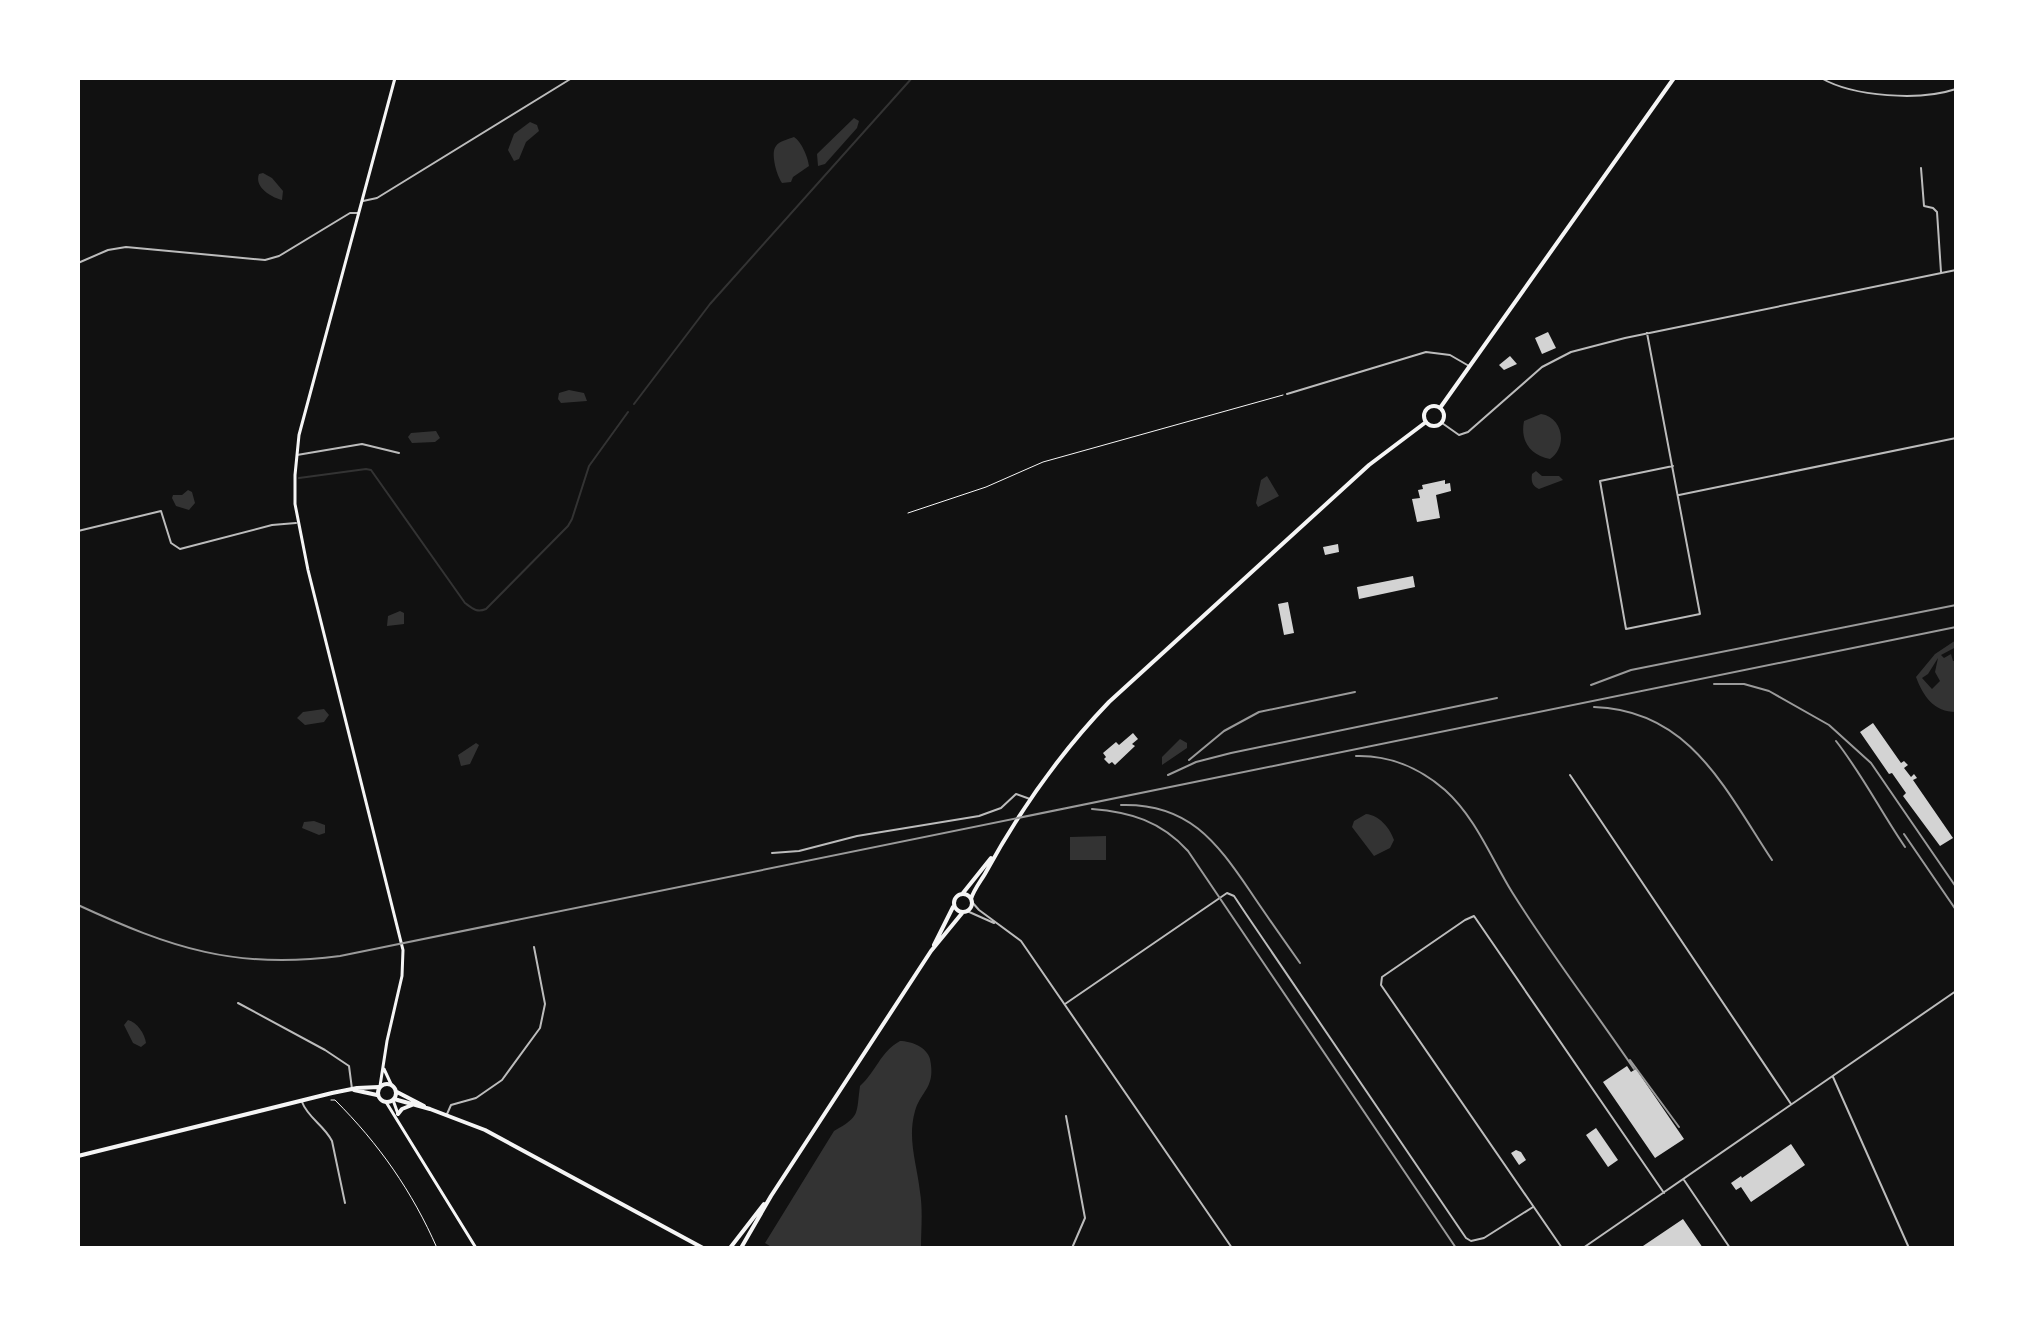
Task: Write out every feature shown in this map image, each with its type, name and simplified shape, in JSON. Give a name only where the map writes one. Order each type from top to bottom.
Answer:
[{"type":"main road","points":[[379,1097],[402,976],[403,950],[298,523],[295,489],[296,455],[303,415],[395,78]]},
{"type":"main road","points":[[1440,408],[1674,78]]},
{"type":"main road","points":[[1431,407],[1440,408],[1445,415],[1442,423],[1434,427],[1426,422],[1426,411],[1431,407]]},
{"type":"main road","points":[[741,1248],[771,1196],[931,951],[954,906],[955,897],[963,893],[995,853],[1073,741],[1123,687],[1369,465],[1426,422]]},
{"type":"main road","points":[[931,951],[965,912],[995,853]]},
{"type":"main road","points":[[963,893],[972,901]]},
{"type":"main road","points":[[954,906],[965,912]]},
{"type":"main road","points":[[383,1065],[396,1091],[430,1109]]},
{"type":"main road","points":[[78,1155],[301,1101],[391,1084]]},
{"type":"main road","points":[[352,1090],[371,1092],[386,1102],[476,1248]]},
{"type":"main road","points":[[396,1091],[394,1100],[400,1122]]},
{"type":"main road","points":[[386,1102],[394,1100],[430,1109],[485,1130],[703,1248]]},
{"type":"main road","points":[[398,1114],[405,1107],[414,1105]]},
{"type":"main road","points":[[730,1248],[771,1196]]},
{"type":"street","points":[[363,201],[377,198],[572,78]]},
{"type":"street","points":[[1821,78],[1843,89],[1900,94],[1932,95],[1956,89]]},
{"type":"street","points":[[1921,168],[1924,206],[1937,212],[1941,273]]},
{"type":"street","points":[[78,263],[108,250],[126,247],[265,260],[279,256],[350,213],[359,214]]},
{"type":"street","points":[[1442,423],[1459,435],[1468,432],[1534,373],[1571,352],[1647,333],[1956,270]]},
{"type":"street","points":[[1647,333],[1673,466],[1700,614],[1626,629],[1600,481],[1673,466]]},
{"type":"street","points":[[1287,394],[1426,352],[1450,355],[1470,366]]},
{"type":"street","points":[[1677,495],[1956,438]]},
{"type":"street","points":[[296,455],[362,444],[399,453]]},
{"type":"street","points":[[78,531],[161,511],[171,543],[180,549],[272,525],[298,523]]},
{"type":"street","points":[[1570,775],[1792,1104]]},
{"type":"street","points":[[772,853],[799,851],[857,836],[979,816],[1001,808],[1016,794],[1030,799]]},
{"type":"street","points":[[1065,1004],[1227,893],[1234,896],[1466,1238],[1471,1241],[1484,1238],[1534,1206]]},
{"type":"street","points":[[972,901],[1021,941],[1232,1248]]},
{"type":"street","points":[[965,912],[999,925]]},
{"type":"street","points":[[1562,1248],[1381,985],[1382,977],[1474,916],[1664,1193]]},
{"type":"street","points":[[447,1115],[451,1105],[476,1098],[502,1080],[540,1028],[545,1004],[534,947]]},
{"type":"street","points":[[1583,1248],[1956,991]]},
{"type":"street","points":[[238,1003],[349,1066],[352,1090]]},
{"type":"street","points":[[1832,1075],[1909,1248]]},
{"type":"street","points":[[301,1101],[306,1113],[328,1133],[332,1141],[345,1203]]},
{"type":"street","points":[[1066,1116],[1085,1218],[1072,1248]]},
{"type":"street","points":[[1683,1179],[1730,1248]]},
{"type":"path","points":[[908,513],[986,487],[1043,462],[1287,394]]},
{"type":"path","points":[[335,1100],[366,1132],[393,1167],[415,1201],[437,1248]]},
{"type":"shaded area","points":[[854,118],[859,121],[857,128],[825,164],[818,166],[817,154]]},
{"type":"shaded area","points":[[530,122],[537,125],[539,131],[526,142],[519,159],[514,161],[508,150],[514,134]]},
{"type":"shaded area","points":[[794,137],[804,150],[809,166],[793,177],[791,182],[782,183],[775,164],[774,149],[779,143]]},
{"type":"shaded area","points":[[263,173],[283,191],[282,200],[261,187],[258,179],[259,174]]},
{"type":"shaded area","points":[[569,390],[584,393],[587,401],[561,403],[559,393]]},
{"type":"shaded area","points":[[1541,414],[1554,421],[1560,433],[1559,447],[1550,459],[1537,454],[1525,441],[1524,421]]},
{"type":"shaded area","points":[[436,431],[440,438],[435,442],[412,443],[408,437],[411,433]]},
{"type":"shaded area","points":[[1536,471],[1542,476],[1559,476],[1563,480],[1539,489],[1532,481],[1532,474]]},
{"type":"shaded area","points":[[1267,476],[1279,496],[1258,507],[1256,503],[1261,480]]},
{"type":"shaded area","points":[[188,490],[192,492],[195,503],[189,510],[176,506],[172,498]]},
{"type":"shaded area","points":[[400,611],[404,613],[404,624],[387,626],[388,616]]},
{"type":"shaded area","points":[[1956,640],[1956,647],[1941,655],[1944,658],[1951,654],[1955,661],[1956,650],[1956,712],[1941,709],[1930,702],[1916,677],[1935,654]],"holes":[[[1938,658],[1935,672],[1940,681],[1932,689],[1922,678]]]},
{"type":"shaded area","points":[[324,709],[329,715],[324,722],[305,725],[297,718],[303,712]]},
{"type":"shaded area","points":[[1180,739],[1187,743],[1187,748],[1162,765],[1162,757]]},
{"type":"shaded area","points":[[476,743],[479,745],[470,764],[461,766],[458,755]]},
{"type":"shaded area","points":[[1366,814],[1383,823],[1394,840],[1390,848],[1374,856],[1352,827],[1354,821]]},
{"type":"shaded area","points":[[314,821],[325,825],[325,833],[319,835],[302,828],[304,822]]},
{"type":"shaded area","points":[[1106,836],[1106,860],[1070,860],[1070,837]]},
{"type":"shaded area","points":[[128,1020],[144,1036],[146,1043],[141,1047],[133,1043],[124,1025]]},
{"type":"shaded area","points":[[900,1041],[922,1048],[930,1059],[931,1076],[915,1111],[912,1132],[921,1199],[921,1248],[773,1248],[765,1243],[834,1131],[853,1118],[860,1086]]},
{"type":"building","points":[[1548,332],[1556,348],[1542,354],[1535,338]]},
{"type":"building","points":[[1510,356],[1517,364],[1504,370],[1499,365]]},
{"type":"building","points":[[1445,480],[1445,484],[1450,483],[1451,491],[1436,495],[1440,518],[1417,522],[1412,499],[1420,498],[1418,490],[1423,489],[1422,485]]},
{"type":"building","points":[[1338,544],[1339,552],[1325,555],[1323,547]]},
{"type":"building","points":[[1413,576],[1415,587],[1359,599],[1357,587]]},
{"type":"building","points":[[1288,602],[1294,633],[1284,635],[1278,604]]},
{"type":"building","points":[[1873,723],[1901,763],[1904,761],[1908,765],[1904,768],[1911,777],[1914,774],[1917,778],[1913,780],[1953,838],[1940,846],[1903,796],[1906,793],[1860,732]]},
{"type":"building","points":[[1133,733],[1138,739],[1132,744],[1135,746],[1115,765],[1112,762],[1109,764],[1103,753]]},
{"type":"building","points":[[1627,1066],[1631,1072],[1636,1069],[1684,1139],[1655,1158],[1603,1082]]},
{"type":"building","points":[[1596,1128],[1618,1160],[1608,1167],[1586,1135]]},
{"type":"building","points":[[1791,1144],[1805,1165],[1751,1202],[1741,1187],[1736,1190],[1731,1183]]},
{"type":"building","points":[[1516,1150],[1526,1160],[1519,1165],[1511,1153]]},
{"type":"building","points":[[1683,1219],[1703,1248],[1640,1248]]},
{"type":"waterway","points":[[634,404],[710,304],[912,78]]},
{"type":"waterway","points":[[299,478],[371,470],[465,603],[475,610],[483,610],[568,526],[589,466],[628,412]]},
{"type":"railway","points":[[1591,685],[1631,670],[1956,605]]},
{"type":"railway","points":[[78,905],[144,933],[205,952],[268,960],[340,956],[1956,627]]},
{"type":"railway","points":[[1714,684],[1744,684],[1769,691],[1829,725],[1871,763],[1956,887]]},
{"type":"railway","points":[[1189,760],[1224,731],[1259,712],[1355,692]]},
{"type":"railway","points":[[1168,775],[1196,762],[1231,753],[1497,698]]},
{"type":"railway","points":[[1594,707],[1627,712],[1656,722],[1680,738],[1720,781],[1772,860]]},
{"type":"railway","points":[[1836,741],[1905,847]]},
{"type":"railway","points":[[1356,756],[1380,758],[1415,769],[1456,801],[1527,915],[1634,1069]]},
{"type":"railway","points":[[1121,805],[1165,811],[1198,828],[1225,856],[1300,963]]},
{"type":"railway","points":[[1092,809],[1132,816],[1156,825],[1188,851],[1456,1248]]},
{"type":"railway","points":[[1904,834],[1956,910]]},
{"type":"railway","points":[[1630,1060],[1679,1127]]}]
